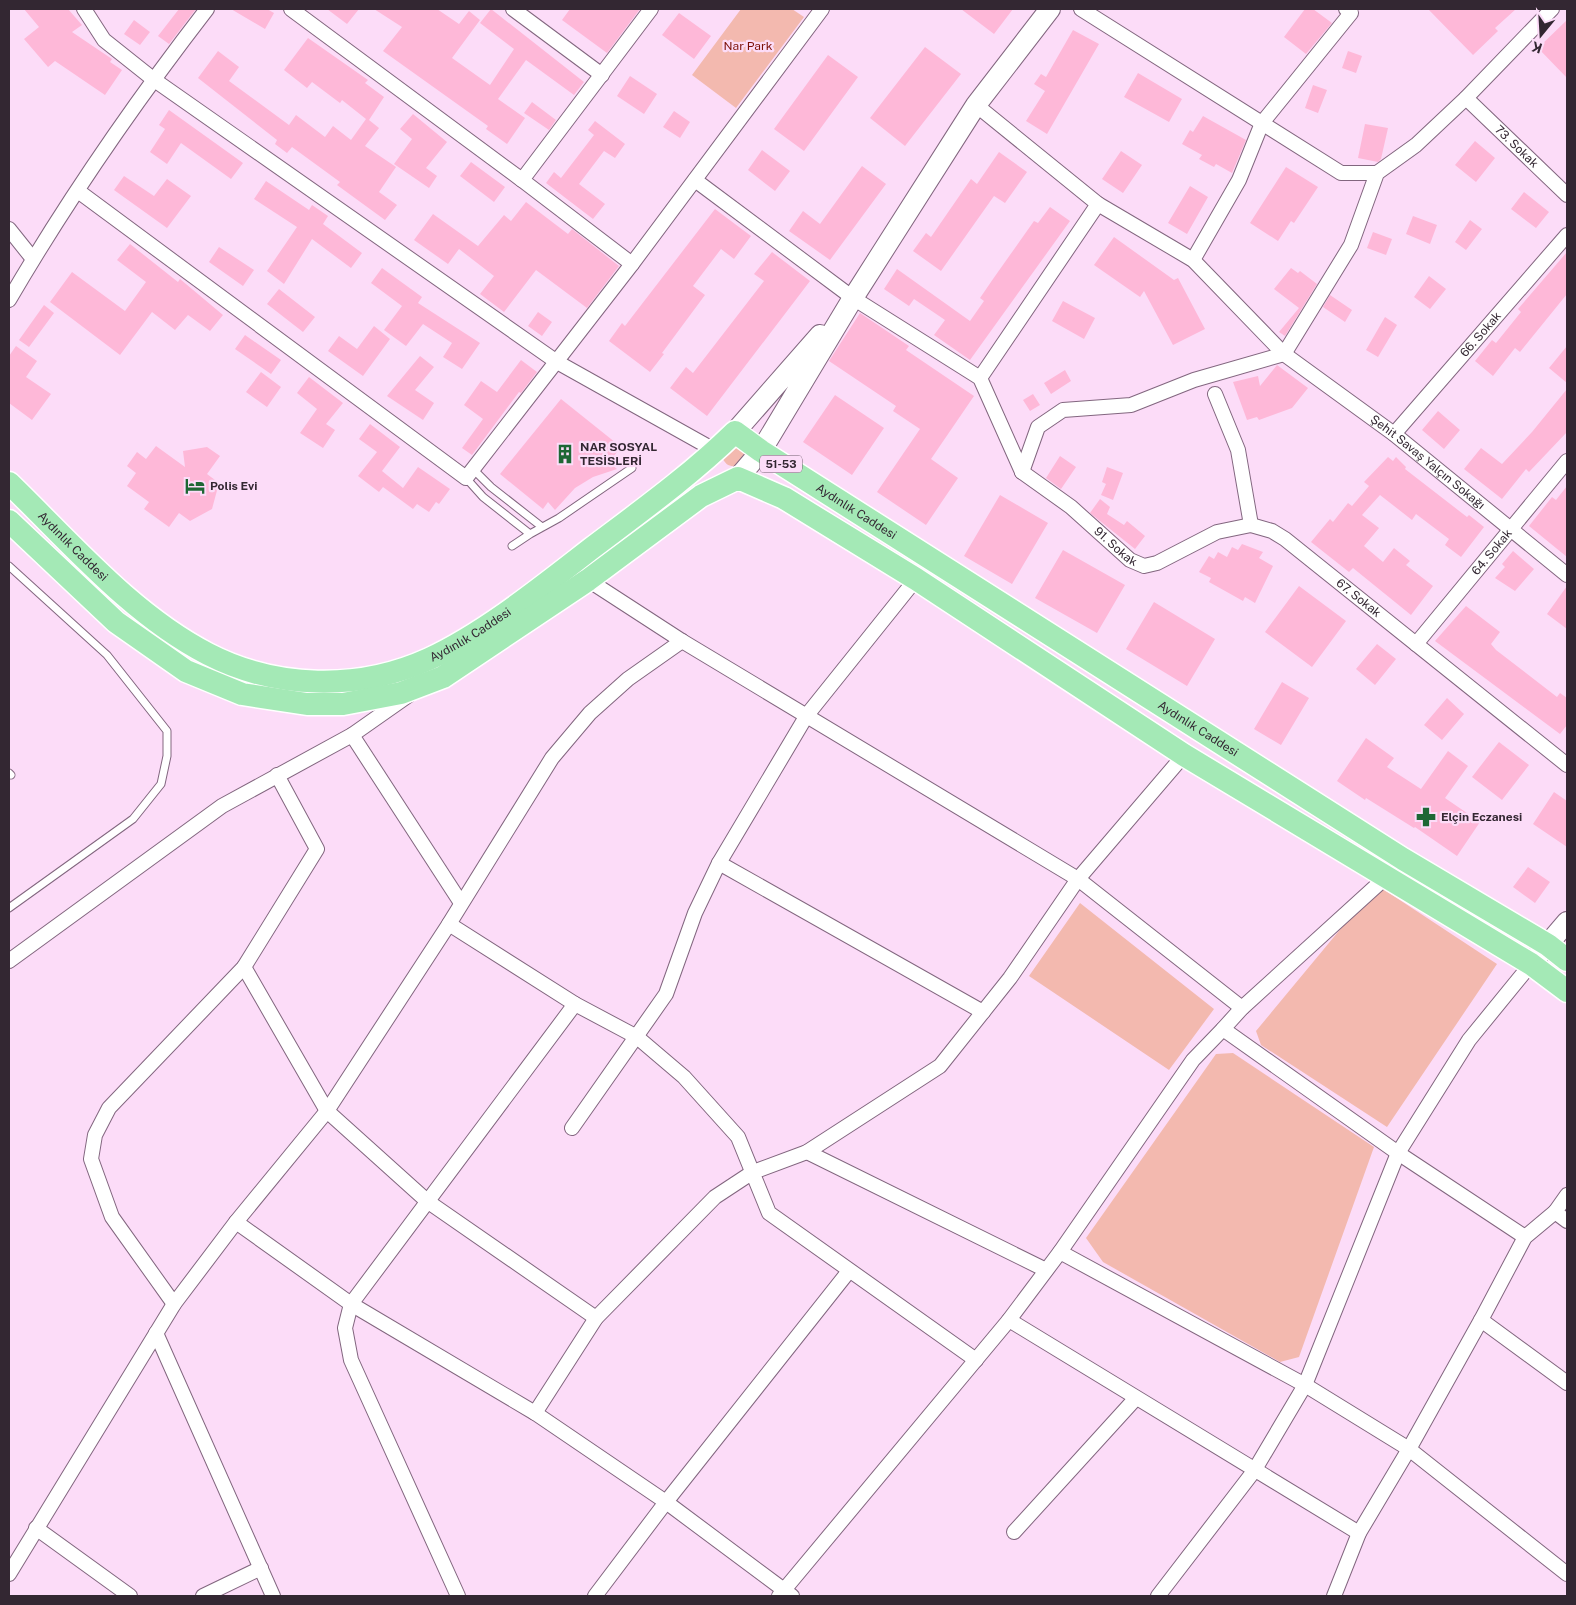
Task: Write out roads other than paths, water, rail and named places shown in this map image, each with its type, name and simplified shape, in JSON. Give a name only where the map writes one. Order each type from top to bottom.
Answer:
[{"type":"main road","name":"Aydınlık Caddesi","points":[[9,483],[142,610],[188,643],[239,668],[267,677],[323,682],[380,676],[404,669],[448,649],[558,575],[711,455],[735,432],[761,451],[1403,859],[1548,946],[1567,960]]},
{"type":"main road","points":[[711,455],[738,478]]},
{"type":"main road","name":"Aydınlık Caddesi","points":[[9,521],[116,622],[165,658],[213,684],[242,694],[306,704],[343,704],[379,698],[424,685],[458,668],[588,580],[701,496],[738,478]]},
{"type":"main road","name":"51-53","points":[[738,478],[784,498],[916,579],[1184,755],[1385,878],[1531,964],[1567,991]]},
{"type":"street","points":[[84,9],[104,40],[153,79],[558,362],[711,455]]},
{"type":"street","points":[[9,300],[33,259],[153,79],[208,9]]},
{"type":"street","points":[[291,9],[632,264]]},
{"type":"street","points":[[513,9],[602,75]]},
{"type":"street","points":[[522,180],[651,9]]},
{"type":"street","points":[[78,191],[470,474],[558,362],[822,9]]},
{"type":"street","points":[[738,478],[761,451],[853,298],[976,106],[1050,9]]},
{"type":"street","points":[[1082,9],[1341,174],[1378,173]]},
{"type":"street","points":[[1022,472],[1038,427],[1063,410],[1131,405],[1194,380],[1284,354],[1351,245],[1378,173],[1416,145],[1466,98],[1552,9]]},
{"type":"street","points":[[1193,260],[1239,180],[1262,123],[1351,10]]},
{"type":"street","name":"73. Sokak","points":[[1466,98],[1567,195]]},
{"type":"street","name":"Şehit Savaş Yalçın Sokağı","points":[[976,106],[1098,204],[1193,260],[1284,354],[1394,434],[1567,575]]},
{"type":"street","points":[[695,180],[853,298],[980,378],[1022,472]]},
{"type":"street","points":[[980,378],[1098,204]]},
{"type":"street","points":[[9,229],[33,259]]},
{"type":"street","name":"66. Sokak","points":[[1394,434],[1567,235]]},
{"type":"street","points":[[735,432],[853,298]]},
{"type":"street","points":[[1215,394],[1238,450],[1251,525]]},
{"type":"street","name":"64. Sokak","points":[[1416,644],[1567,461]]},
{"type":"street","name":"91. Sokak","points":[[1022,472],[1071,507],[1130,560],[1144,566],[1157,562],[1217,532],[1251,525]]},
{"type":"street","name":"67. Sokak","points":[[1251,525],[1272,531],[1285,539],[1567,764]]},
{"type":"street","points":[[572,1128],[666,994],[694,914],[719,863],[807,715],[916,579]]},
{"type":"street","points":[[588,580],[682,641],[1078,879],[1242,1008]]},
{"type":"street","points":[[9,1574],[174,1304],[236,1222],[327,1111],[449,924],[552,758],[590,713],[628,679],[682,641]]},
{"type":"street","points":[[9,960],[222,806],[352,735],[424,685]]},
{"type":"street","points":[[352,735],[461,903]]},
{"type":"street","points":[[535,1413],[596,1318],[715,1197],[753,1172],[808,1152],[940,1066],[1010,978],[1078,879],[1184,755]]},
{"type":"street","points":[[174,1304],[112,1217],[91,1159],[95,1135],[109,1108],[244,967],[317,850],[277,775]]},
{"type":"street","points":[[719,863],[983,1012]]},
{"type":"street","points":[[236,1222],[351,1304],[535,1413],[666,1502],[785,1594],[1009,1320],[1060,1252],[1193,1060],[1242,1008],[1385,878]]},
{"type":"street","points":[[1158,1596],[1254,1471],[1305,1385],[1398,1153],[1469,1040],[1567,922]]},
{"type":"street","points":[[449,924],[576,1004],[637,1037],[684,1077],[738,1136],[769,1213],[976,1360]]},
{"type":"street","points":[[244,967],[327,1111],[427,1201],[596,1318]]},
{"type":"street","points":[[458,1596],[352,1360],[345,1328],[351,1304],[576,1004]]},
{"type":"street","points":[[1224,1029],[1398,1153],[1525,1237]]},
{"type":"street","points":[[808,1152],[1046,1270]]},
{"type":"street","points":[[1334,1596],[1359,1533],[1409,1449],[1525,1237],[1555,1212],[1567,1195]]},
{"type":"street","points":[[1555,1212],[1567,1221]]},
{"type":"street","points":[[1060,1252],[1305,1385],[1409,1449],[1567,1574]]},
{"type":"street","points":[[595,1596],[666,1502],[849,1271]]},
{"type":"street","points":[[1009,1320],[1254,1471],[1359,1533]]},
{"type":"street","points":[[1480,1320],[1567,1383]]},
{"type":"street","points":[[156,1333],[273,1596]]},
{"type":"street","points":[[1014,1532],[1136,1398]]},
{"type":"street","points":[[36,1528],[130,1596]]},
{"type":"street","points":[[203,1596],[261,1568]]},
{"type":"lane","points":[[512,546],[542,526],[559,518],[632,468]]},
{"type":"lane","points":[[470,474],[491,487],[542,526]]},
{"type":"lane","points":[[470,474],[484,497],[530,534]]},
{"type":"lane","points":[[9,566],[107,655],[167,731],[168,742],[161,784],[142,810],[133,819],[9,908]]},
{"type":"place","name":"NAR SOSYAL TESİSLERİ","points":[[565,454]]},
{"type":"place","name":"Polis Evi","points":[[195,486]]},
{"type":"place","name":"Elçin Eczanesi","points":[[1426,817]]},
{"type":"park label","name":"Nar Park","points":[[748,46]]}]
